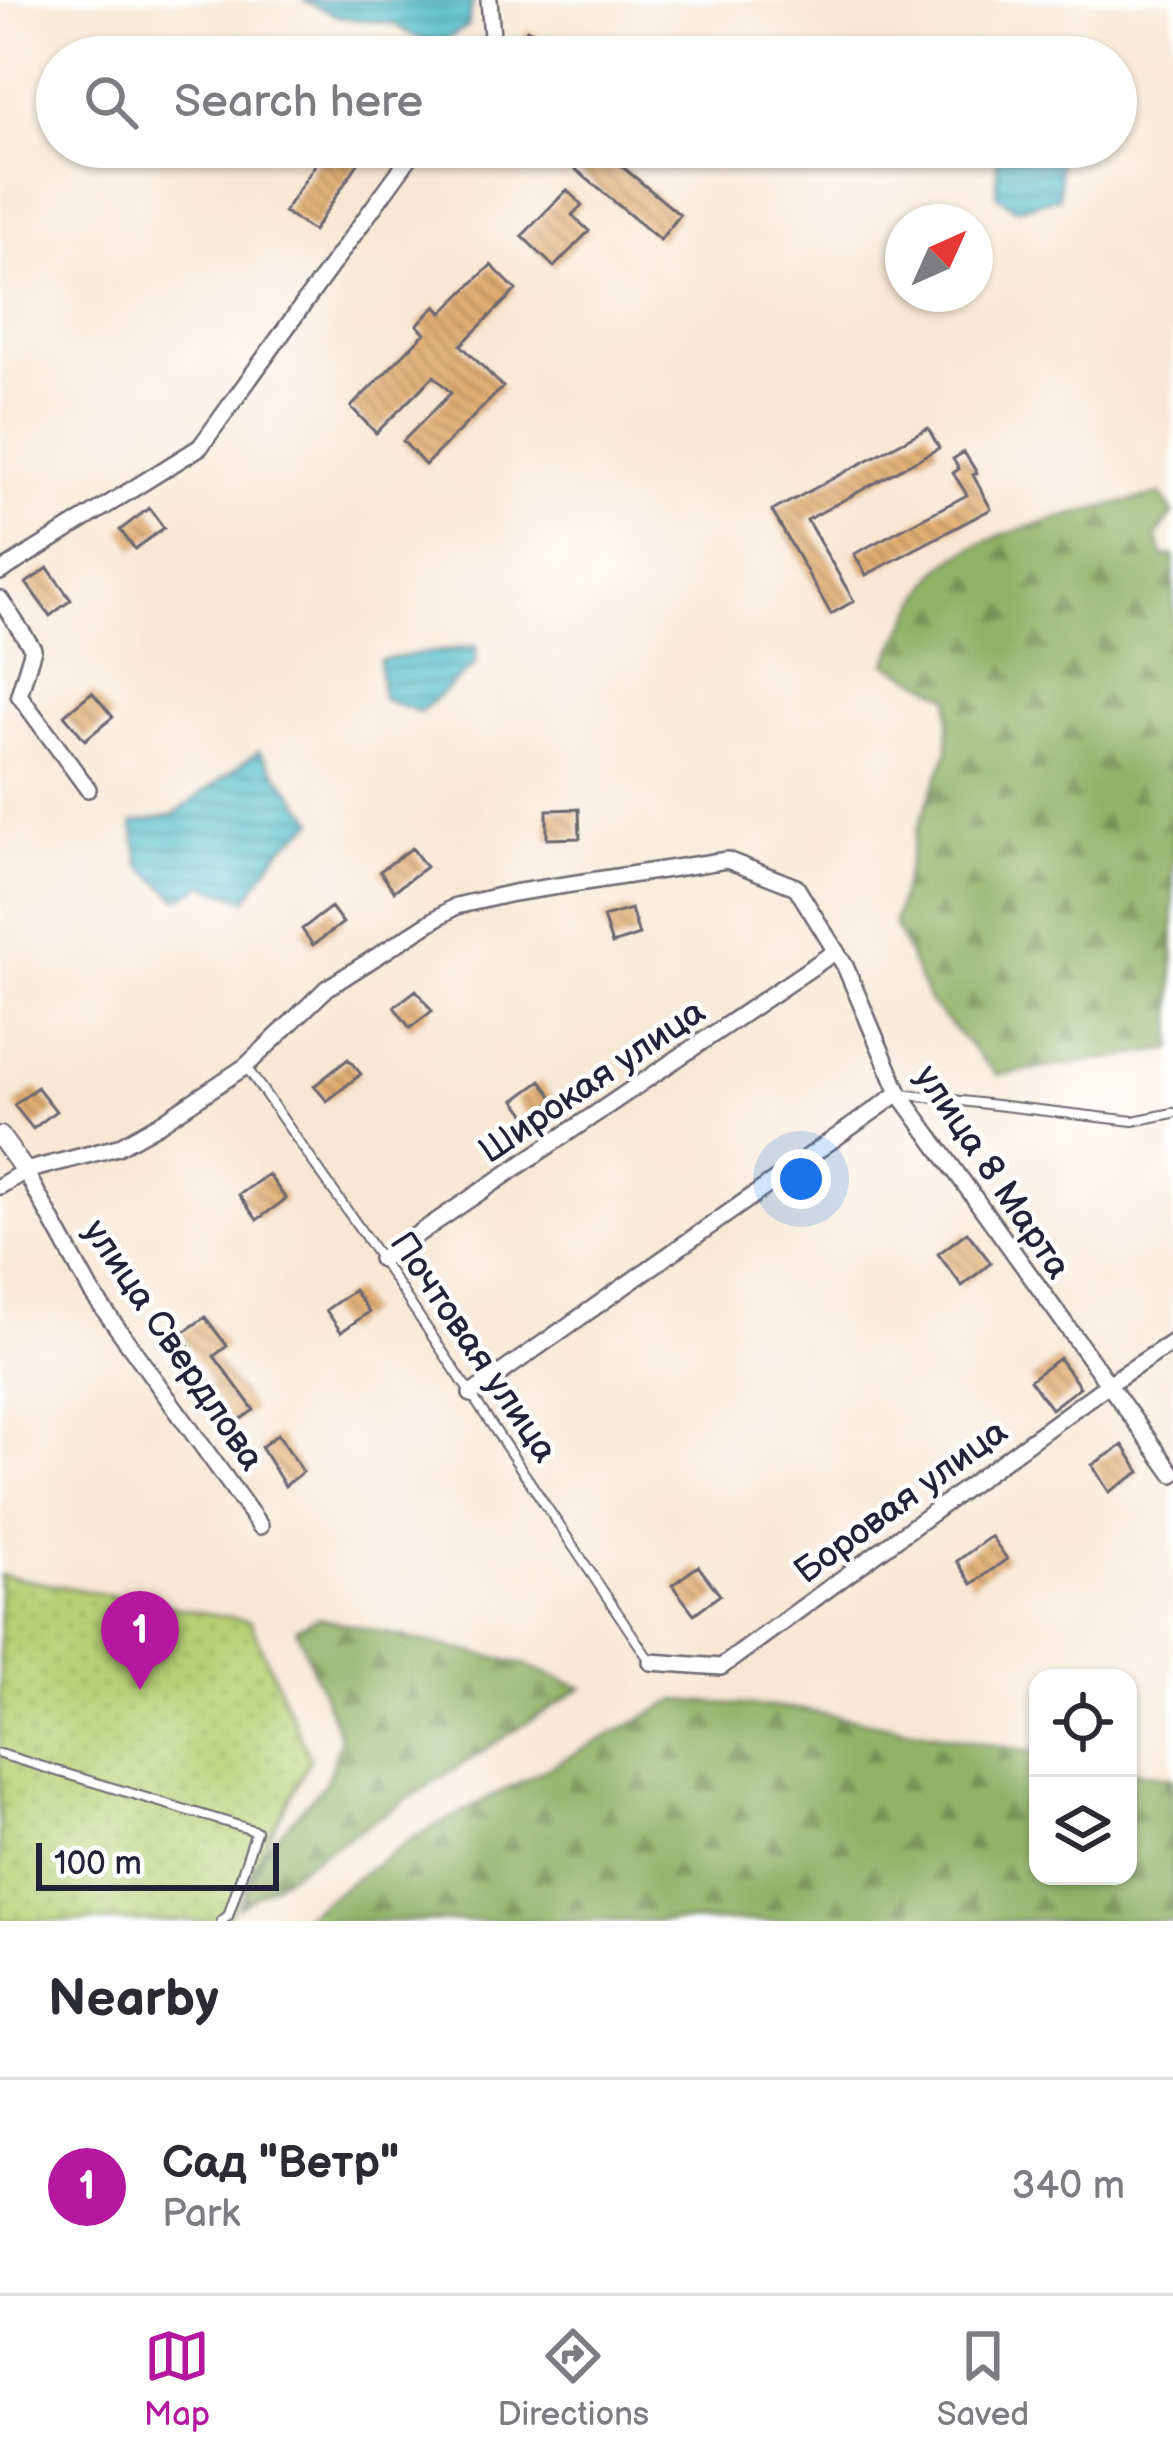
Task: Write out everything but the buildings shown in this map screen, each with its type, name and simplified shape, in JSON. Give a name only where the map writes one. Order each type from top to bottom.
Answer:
[{"type":"street","points":[[489,0],[492,36]]},
{"type":"street","points":[[0,572],[200,447],[401,168]]},
{"type":"street","points":[[0,599],[33,649],[19,695],[88,789]]},
{"type":"street","name":"улица 8 Марта","points":[[246,1066],[327,988],[457,906],[727,860],[796,887],[836,951],[899,1094],[1173,1474]]},
{"type":"street","name":"Широкая улица","points":[[381,1259],[836,951]]},
{"type":"street","points":[[0,1186],[25,1171],[118,1147],[246,1066]]},
{"type":"street","points":[[471,1394],[899,1094]]},
{"type":"street","name":"улица Свердлова","points":[[0,1136],[25,1171],[92,1293],[260,1526]]},
{"type":"street","name":"Боровая улица","points":[[651,1662],[722,1667],[1107,1385],[1173,1342]]},
{"type":"lane","name":"Почтовая улица","points":[[246,1066],[651,1662]]},
{"type":"lane","points":[[899,1094],[1132,1121],[1173,1113]]},
{"type":"lane","points":[[0,1754],[256,1831],[229,1916],[221,1921]]},
{"type":"green space","points":[[1161,494],[1173,514],[1156,536],[1164,558],[1173,555],[1173,1049],[997,1075],[930,1003],[894,923],[917,830],[948,750],[950,697],[886,663],[929,584],[952,559],[1041,523]]},
{"type":"green space","points":[[0,1575],[250,1621],[310,1759],[228,1916],[220,1921],[0,1921]]},
{"type":"green space","points":[[319,1618],[523,1664],[582,1688],[239,1906],[264,1851],[326,1782],[341,1739],[296,1628]]},
{"type":"green space","points":[[677,1700],[797,1709],[1029,1751],[1029,1885],[1137,1885],[1137,1772],[1173,1778],[1173,1921],[296,1921],[413,1838]]},
{"type":"water","points":[[303,0],[473,0],[468,26],[452,36],[414,36],[393,24],[339,17]]},
{"type":"water","points":[[997,168],[1059,168],[1059,197],[1016,209],[997,195]]},
{"type":"water","points":[[476,646],[476,664],[420,712],[382,699],[379,660]]},
{"type":"water","points":[[259,751],[315,821],[280,850],[246,900],[204,885],[178,899],[140,866],[132,823],[173,815]]},
{"type":"place","name":"Сад \"Ветр\"","points":[[140,1690]]}]
